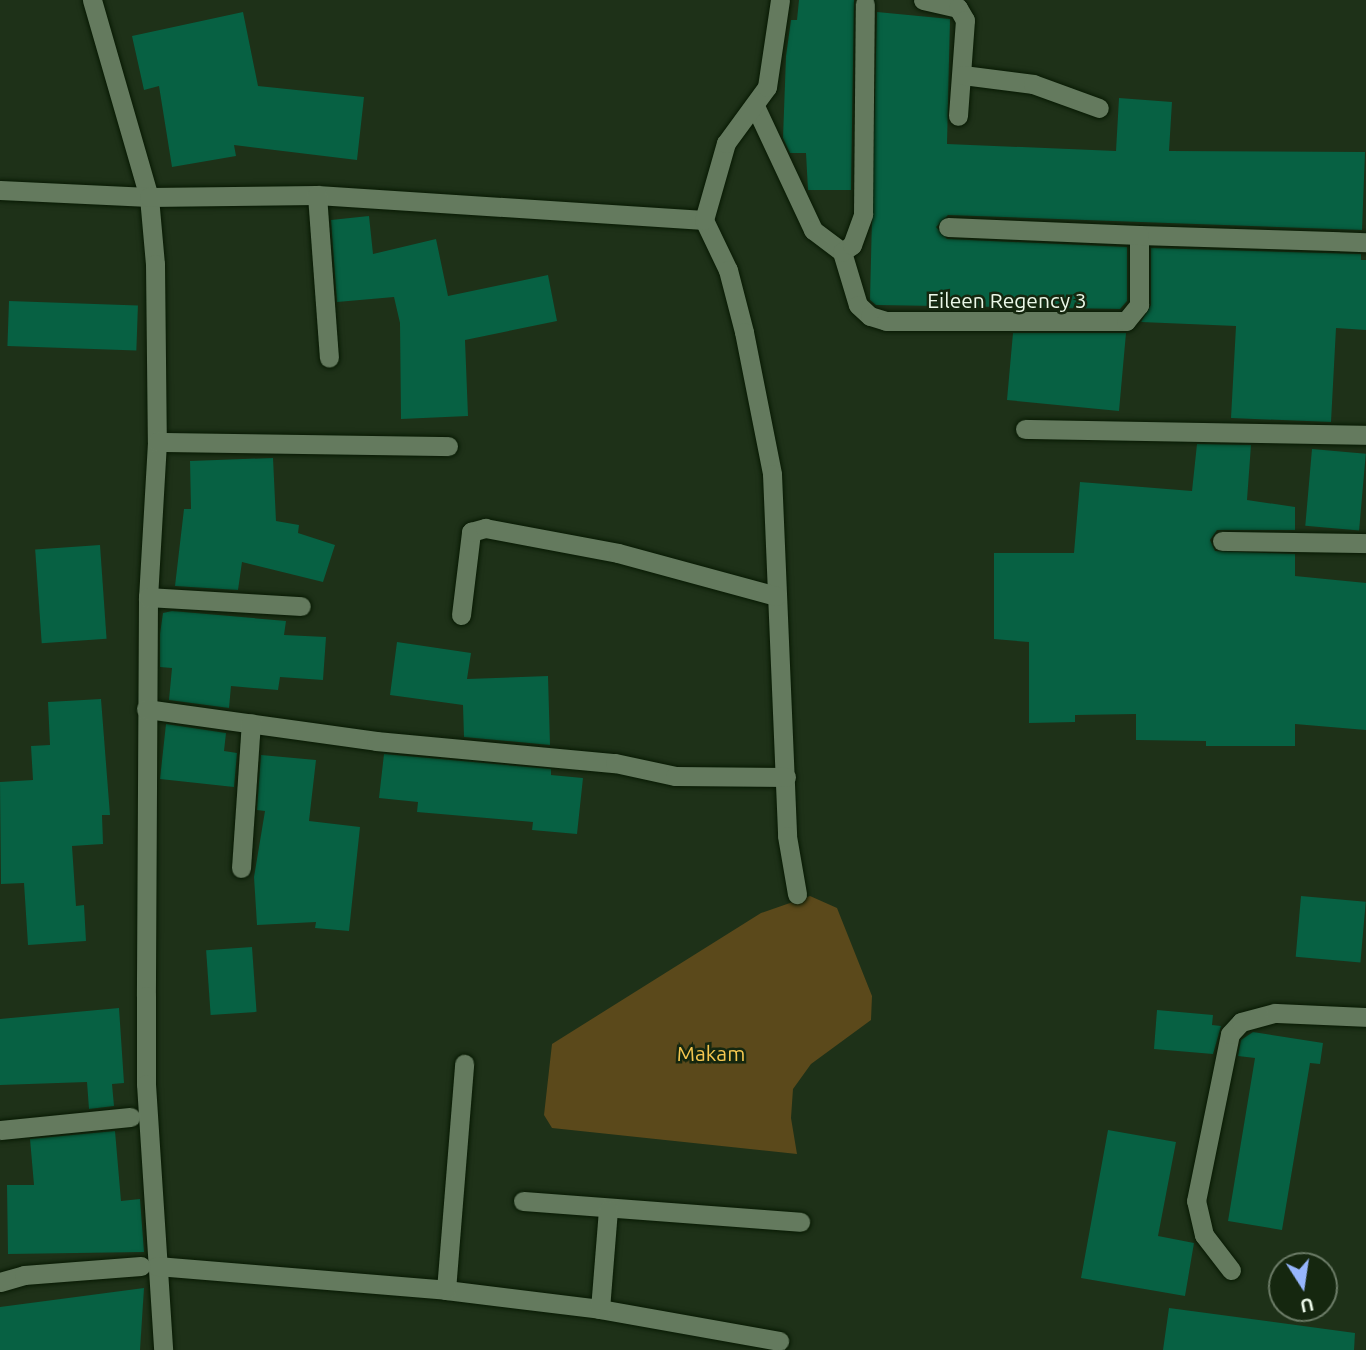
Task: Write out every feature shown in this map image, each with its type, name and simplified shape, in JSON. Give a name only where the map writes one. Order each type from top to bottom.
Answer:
[{"type":"street","points":[[92,0],[149,197],[156,289],[158,442],[148,597],[146,709],[146,1084],[149,1266],[163,1350]]},
{"type":"street","points":[[780,0],[775,59],[767,86],[726,143],[704,219],[728,270],[744,332],[772,474],[787,836],[797,894]]},
{"type":"street","points":[[923,0],[962,13],[962,75],[958,116]]},
{"type":"street","points":[[755,106],[813,230],[842,251],[852,245],[863,214],[866,4]]},
{"type":"street","points":[[962,75],[1033,84],[1099,108]]},
{"type":"street","points":[[0,190],[149,197],[317,195],[704,219]]},
{"type":"street","points":[[317,195],[330,358]]},
{"type":"street","points":[[948,227],[1366,242]]},
{"type":"street","name":"Eileen Regency 3","points":[[842,251],[858,305],[870,316],[886,321],[1113,323],[1126,321],[1139,305],[1139,235]]},
{"type":"street","points":[[1025,429],[1366,435]]},
{"type":"street","points":[[158,442],[448,446]]},
{"type":"street","points":[[461,615],[471,531],[485,528],[618,554],[776,596]]},
{"type":"street","points":[[1222,541],[1366,543]]},
{"type":"street","points":[[148,597],[301,606]]},
{"type":"street","points":[[146,709],[376,741],[615,763],[676,776],[786,777]]},
{"type":"street","points":[[241,868],[251,723]]},
{"type":"street","points":[[1231,1270],[1204,1235],[1196,1202],[1230,1034],[1241,1022],[1275,1013],[1366,1017]]},
{"type":"street","points":[[446,1290],[464,1064]]},
{"type":"street","points":[[0,1130],[130,1116]]},
{"type":"street","points":[[523,1201],[608,1210],[800,1222]]},
{"type":"street","points":[[600,1309],[608,1210]]},
{"type":"street","points":[[0,1282],[24,1275],[149,1266],[446,1290],[600,1309],[779,1340]]},
{"type":"green space","name":"Makam","points":[[810,896],[837,908],[872,996],[871,1020],[811,1064],[793,1089],[791,1118],[797,1154],[552,1128],[544,1115],[552,1044],[761,913]]},
{"type":"building","points":[[799,0],[854,0],[851,190],[808,190],[806,153],[790,153],[783,138],[786,56],[791,20],[797,20]]},
{"type":"building","points":[[243,12],[258,86],[364,97],[357,160],[234,145],[236,156],[172,167],[159,86],[144,90],[132,36]]},
{"type":"building","points":[[877,12],[950,19],[947,144],[1116,151],[1119,98],[1172,102],[1169,151],[1365,152],[1362,230],[948,215],[936,227],[947,239],[1127,247],[1127,301],[1120,309],[876,305],[870,300]]},
{"type":"building","points":[[369,216],[373,254],[436,239],[448,296],[548,275],[557,321],[465,340],[468,416],[401,419],[400,323],[394,297],[337,302],[331,220]]},
{"type":"building","points":[[1151,248],[1361,254],[1361,260],[1366,260],[1366,330],[1336,328],[1331,422],[1231,418],[1236,326],[1141,322],[1151,305]]},
{"type":"building","points":[[9,301],[138,306],[136,350],[7,346]]},
{"type":"building","points":[[1013,333],[1126,333],[1119,411],[1007,400]]},
{"type":"building","points":[[1197,444],[1251,445],[1247,500],[1295,507],[1295,530],[1217,530],[1210,540],[1215,551],[1295,554],[1295,576],[1366,583],[1366,730],[1295,724],[1295,746],[1206,746],[1206,741],[1136,740],[1136,714],[1075,715],[1075,722],[1029,723],[1029,642],[994,639],[994,553],[1074,553],[1080,482],[1192,491]]},
{"type":"building","points":[[1312,449],[1366,454],[1359,530],[1305,526]]},
{"type":"building","points":[[273,458],[276,521],[299,525],[298,533],[335,545],[323,582],[242,562],[238,590],[175,586],[184,509],[191,509],[190,461]]},
{"type":"building","points":[[100,545],[107,639],[42,643],[35,550]]},
{"type":"building","points":[[172,611],[286,621],[284,635],[326,637],[323,680],[280,677],[278,690],[231,686],[229,708],[169,700],[172,668],[160,667],[160,634],[163,613]]},
{"type":"building","points":[[397,642],[471,653],[467,679],[548,676],[550,745],[464,737],[463,705],[390,695]]},
{"type":"building","points":[[101,699],[110,815],[102,815],[103,844],[72,846],[76,906],[84,905],[86,941],[28,945],[24,883],[1,884],[0,782],[33,780],[31,746],[50,745],[48,702]]},
{"type":"building","points":[[166,724],[226,733],[224,751],[237,753],[234,787],[160,779]]},
{"type":"building","points":[[384,754],[551,769],[551,775],[583,778],[577,834],[532,830],[533,822],[417,812],[418,802],[379,798]]},
{"type":"building","points":[[261,755],[316,760],[309,821],[360,827],[349,931],[315,928],[316,922],[257,925],[254,877],[265,811],[257,810]]},
{"type":"building","points":[[1301,896],[1366,902],[1360,962],[1296,957]]},
{"type":"building","points":[[252,947],[257,1012],[211,1015],[206,950]]},
{"type":"building","points":[[119,1008],[124,1083],[112,1084],[114,1106],[89,1109],[87,1082],[0,1085],[0,1019]]},
{"type":"building","points":[[1157,1010],[1213,1015],[1212,1025],[1221,1026],[1213,1054],[1154,1049]]},
{"type":"building","points":[[1253,1032],[1323,1043],[1320,1064],[1310,1063],[1282,1230],[1228,1221],[1255,1058],[1238,1056],[1241,1040]]},
{"type":"building","points":[[1108,1130],[1176,1142],[1158,1236],[1194,1243],[1185,1296],[1081,1278]]},
{"type":"building","points":[[115,1131],[121,1201],[140,1199],[144,1252],[8,1254],[7,1185],[34,1185],[30,1139]]},
{"type":"building","points":[[144,1288],[140,1350],[0,1350],[0,1307]]},
{"type":"building","points":[[1169,1308],[1355,1333],[1354,1350],[1163,1350]]}]
